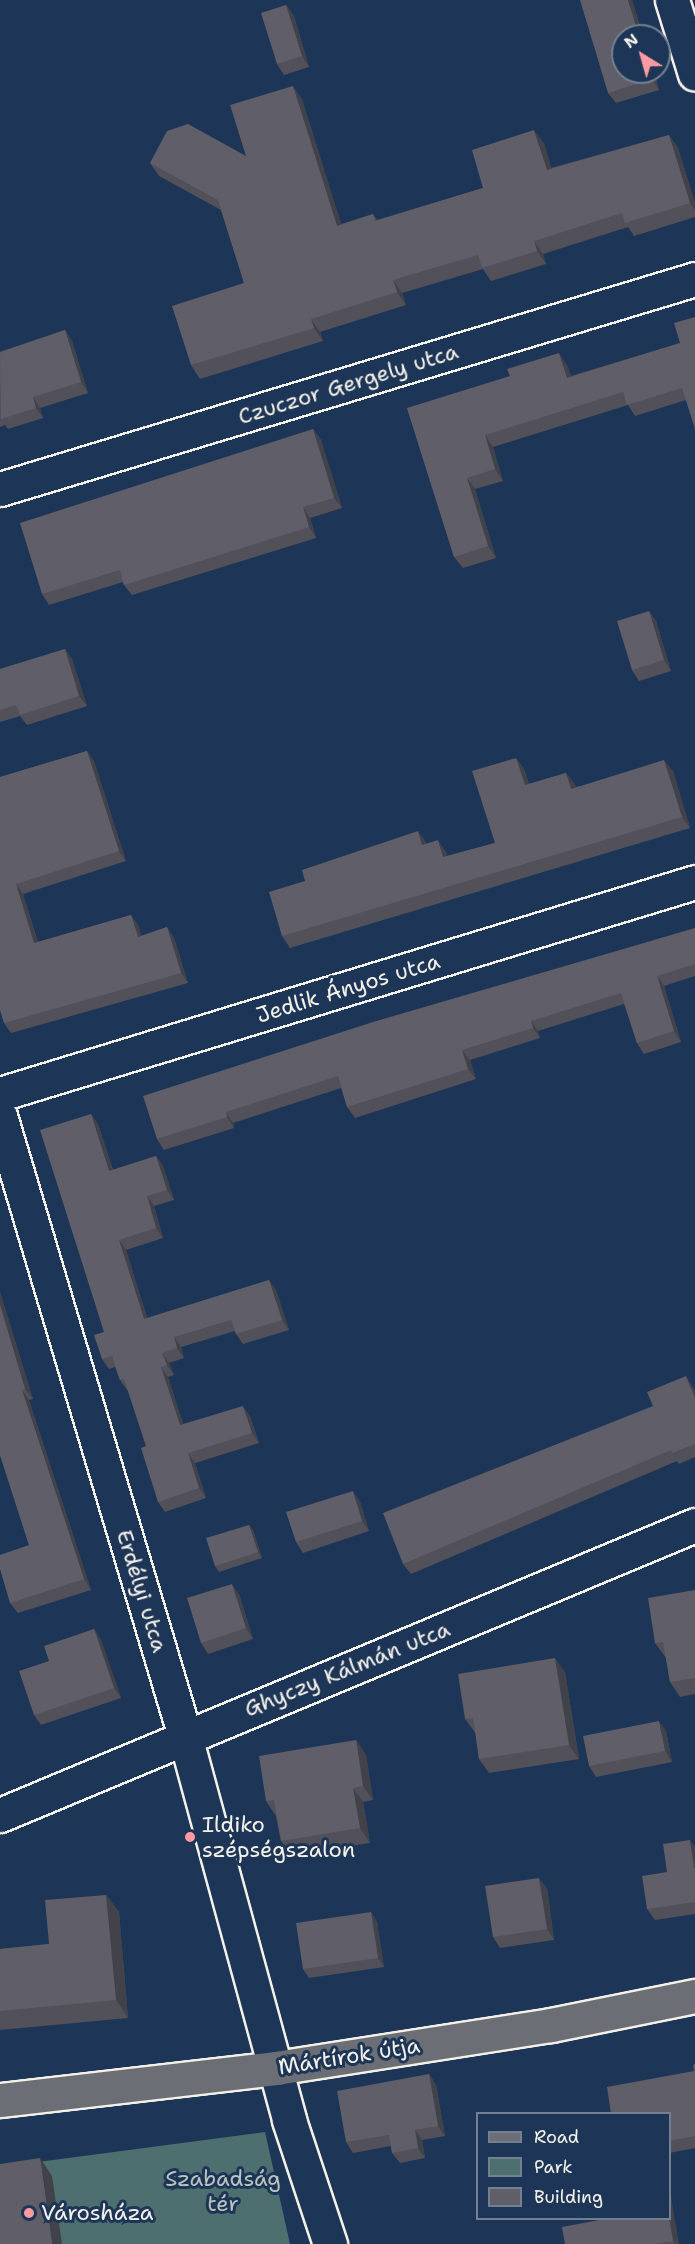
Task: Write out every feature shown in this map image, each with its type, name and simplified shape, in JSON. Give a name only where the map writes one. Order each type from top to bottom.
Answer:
[{"type":"main road","name":"Mártírok útja","points":[[0,2100],[276,2068],[551,2025],[695,1996]]},
{"type":"street","points":[[672,0],[695,74]]},
{"type":"street","name":"Czuczor Gergely utca","points":[[0,489],[695,279]]},
{"type":"street","name":"Jedlik Ányos utca","points":[[0,1094],[695,882]]},
{"type":"street","name":"Erdélyi utca","points":[[0,1116],[185,1736],[276,2068],[330,2244]]},
{"type":"street","name":"Ghyczy Kálmán utca","points":[[0,1815],[695,1525]]},
{"type":"green space","name":"Szabadság tér","points":[[265,2132],[290,2244],[0,2244],[0,2167]]},
{"type":"building","points":[[580,0],[628,0],[635,24],[611,24],[611,84],[636,84],[608,93]]},
{"type":"building","points":[[286,5],[302,56],[277,64],[261,13]]},
{"type":"building","points":[[293,86],[337,226],[373,214],[375,221],[483,188],[472,150],[534,130],[547,170],[669,135],[690,203],[625,223],[622,213],[534,241],[537,251],[482,268],[478,255],[393,280],[397,292],[311,319],[314,328],[191,365],[172,306],[244,283],[218,200],[150,163],[167,131],[188,124],[246,156],[230,105]]},
{"type":"building","points":[[695,317],[695,429],[682,388],[627,405],[623,392],[485,435],[495,469],[467,478],[488,546],[454,557],[407,408],[510,376],[507,369],[559,353],[567,378],[680,343],[674,323]]},
{"type":"building","points":[[65,330],[81,382],[33,397],[36,408],[1,419],[0,352]]},
{"type":"building","points":[[313,429],[334,498],[303,507],[309,527],[124,585],[120,570],[42,594],[20,523]]},
{"type":"building","points":[[649,611],[664,660],[632,670],[617,621]]},
{"type":"building","points":[[65,649],[79,696],[20,715],[16,705],[0,710],[0,669]]},
{"type":"building","points":[[87,751],[119,851],[16,884],[34,943],[131,915],[138,937],[167,927],[181,973],[4,1023],[0,1010],[0,777]]},
{"type":"building","points":[[516,758],[525,785],[566,773],[571,789],[664,760],[682,817],[282,936],[269,892],[305,881],[302,870],[418,831],[422,845],[438,840],[443,857],[495,843],[472,771]]},
{"type":"building","points":[[695,928],[695,964],[657,976],[674,1031],[637,1043],[621,993],[531,1021],[533,1028],[462,1050],[468,1069],[347,1107],[338,1076],[226,1112],[227,1117],[157,1139],[143,1096],[373,1022]]},
{"type":"building","points":[[91,1114],[109,1171],[156,1156],[167,1190],[147,1196],[156,1228],[119,1240],[144,1319],[269,1280],[282,1320],[236,1334],[231,1320],[174,1337],[177,1348],[162,1353],[167,1365],[161,1367],[180,1425],[243,1406],[252,1433],[188,1453],[199,1488],[158,1502],[141,1448],[146,1446],[124,1379],[120,1380],[112,1356],[102,1359],[94,1335],[104,1332],[40,1130]]},
{"type":"building","points":[[0,1305],[25,1389],[22,1390],[84,1579],[10,1603],[0,1569],[0,1555],[29,1545],[0,1455]]},
{"type":"building","points":[[686,1376],[695,1398],[695,1444],[672,1453],[671,1450],[403,1564],[383,1513],[653,1406],[647,1392]]},
{"type":"building","points":[[353,1491],[362,1521],[296,1542],[286,1512]]},
{"type":"building","points":[[249,1525],[258,1552],[215,1566],[206,1538]]},
{"type":"building","points":[[232,1584],[246,1628],[201,1643],[187,1598]]},
{"type":"building","points":[[695,1590],[695,1678],[670,1682],[663,1642],[655,1643],[648,1598]]},
{"type":"building","points":[[94,1629],[114,1688],[34,1715],[19,1671],[49,1661],[44,1646]]},
{"type":"building","points":[[555,1658],[569,1745],[479,1759],[473,1718],[465,1719],[458,1674]]},
{"type":"building","points":[[659,1721],[665,1751],[589,1766],[583,1736]]},
{"type":"building","points":[[356,1740],[363,1786],[353,1788],[360,1828],[281,1841],[274,1800],[266,1801],[259,1756]]},
{"type":"building","points":[[690,1840],[695,1868],[695,1902],[647,1909],[642,1876],[667,1872],[663,1844]]},
{"type":"building","points":[[539,1878],[547,1929],[493,1937],[485,1886]]},
{"type":"building","points":[[106,1895],[116,2000],[0,2011],[0,1949],[49,1944],[45,1900]]},
{"type":"building","points":[[371,1912],[378,1958],[303,1969],[296,1923]]},
{"type":"building","points":[[695,2064],[695,2136],[671,2141],[671,2112],[611,2112],[607,2087],[694,2071],[693,2065]]},
{"type":"building","points":[[429,2074],[438,2126],[415,2130],[418,2148],[392,2153],[389,2135],[346,2142],[337,2091]]},
{"type":"building","name":"Városháza","points":[[40,2158],[52,2244],[0,2244],[0,2164]]},
{"type":"building","points":[[599,2220],[669,2220],[673,2241],[654,2244],[565,2244],[562,2227]]},
{"type":"place","name":"Ildiko szépségszalon","points":[[190,1837]]},
{"type":"place","name":"Városháza","points":[[29,2213]]}]
